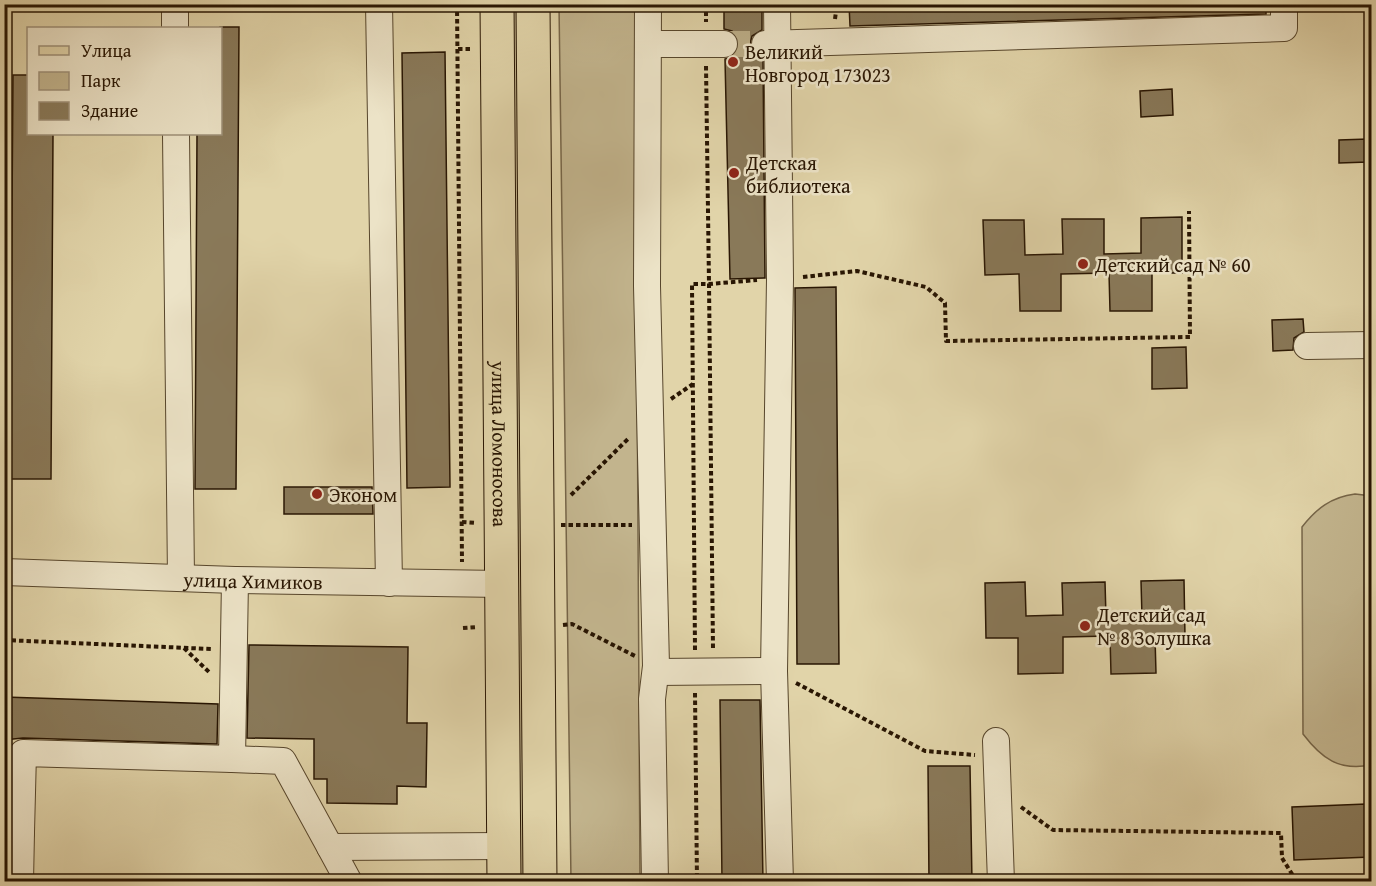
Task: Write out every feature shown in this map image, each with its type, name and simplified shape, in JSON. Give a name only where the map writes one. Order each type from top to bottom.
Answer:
[{"type":"main road","name":"улица Ломоносова","points":[[497,4],[504,882]]},
{"type":"main road","name":"улица Ломоносова","points":[[533,4],[540,882]]},
{"type":"street","points":[[174,4],[175,27]]},
{"type":"street","points":[[379,4],[389,583]]},
{"type":"street","points":[[648,4],[647,286],[656,669],[652,699],[655,882]]},
{"type":"street","points":[[777,4],[772,44],[780,279],[774,671],[780,882]]},
{"type":"street","points":[[772,44],[1284,27],[1284,4]]},
{"type":"street","points":[[648,44],[715,44]]},
{"type":"street","points":[[176,135],[181,578]]},
{"type":"street","points":[[1307,346],[1371,345]]},
{"type":"street","name":"улица Химиков","points":[[4,572],[235,580],[501,584]]},
{"type":"street","points":[[232,759],[235,580]]},
{"type":"street","points":[[656,669],[704,664],[774,671]]},
{"type":"street","points":[[996,749],[1001,882]]},
{"type":"street","points":[[20,882],[13,832],[23,753],[284,761],[349,882]]},
{"type":"street","points":[[330,848],[504,846]]},
{"type":"path","points":[[457,4],[462,567]]},
{"type":"path","points":[[704,664],[715,44],[706,4]]},
{"type":"path","points":[[704,664],[692,284],[780,279],[857,271],[926,287],[945,303],[946,341],[1190,337],[1189,211]]},
{"type":"path","points":[[538,626],[572,624],[656,669]]},
{"type":"path","points":[[463,628],[501,626]]},
{"type":"path","points":[[4,640],[234,650]]},
{"type":"path","points":[[774,671],[924,751],[996,749]]},
{"type":"path","points":[[695,692],[697,882]]},
{"type":"path","points":[[998,791],[1053,830],[1281,833],[1282,858],[1296,882]]},
{"type":"green space","points":[[509,5],[521,5],[528,882],[515,881]]},
{"type":"green space","points":[[559,5],[635,5],[640,881],[571,881]]},
{"type":"green space","points":[[1355,494],[1372,496],[1371,765],[1350,766],[1324,756],[1303,734],[1302,527],[1331,501]]},
{"type":"building","points":[[724,4],[762,4],[762,30],[752,36],[750,44],[753,52],[763,58],[765,278],[730,279],[725,59],[737,52],[739,43],[732,31],[724,29]]},
{"type":"building","points":[[849,4],[1266,4],[1266,14],[850,26]]},
{"type":"building","points":[[222,27],[239,27],[236,489],[195,489],[197,135],[222,135]]},
{"type":"building","points":[[445,52],[450,487],[407,488],[402,53]]},
{"type":"building","points":[[13,75],[27,75],[27,135],[53,135],[51,479],[10,479]]},
{"type":"building","points":[[1172,89],[1173,115],[1141,117],[1140,91]]},
{"type":"building","points":[[1368,139],[1368,162],[1339,163],[1339,140]]},
{"type":"building","name":"Детский сад № 60","points":[[1182,217],[1182,273],[1152,273],[1152,311],[1110,311],[1109,273],[1061,274],[1061,311],[1020,311],[1019,274],[985,275],[983,220],[1024,220],[1025,255],[1063,254],[1062,219],[1104,219],[1104,254],[1141,253],[1141,218]]},
{"type":"building","points":[[836,287],[839,664],[797,664],[795,288]]},
{"type":"building","points":[[1303,319],[1304,332],[1294,338],[1293,350],[1273,351],[1272,320]]},
{"type":"building","points":[[1186,347],[1187,388],[1152,389],[1152,348]]},
{"type":"building","name":"Эконом","points":[[284,487],[372,487],[373,514],[284,514]]},
{"type":"building","name":"Детский сад № 8 Золушка","points":[[1184,580],[1185,637],[1155,637],[1156,673],[1111,674],[1110,636],[1063,637],[1063,673],[1018,674],[1018,638],[986,638],[985,583],[1025,582],[1026,616],[1063,615],[1062,583],[1105,582],[1106,617],[1142,617],[1141,581]]},
{"type":"building","points":[[249,645],[408,647],[407,723],[427,723],[426,787],[397,786],[397,804],[327,803],[327,779],[314,779],[314,739],[247,738]]},
{"type":"building","points":[[4,697],[218,704],[217,744],[23,738],[4,740]]},
{"type":"building","points":[[720,700],[760,700],[763,882],[722,882]]},
{"type":"building","points":[[928,766],[970,766],[972,882],[929,882]]},
{"type":"building","points":[[1366,804],[1367,814],[1371,814],[1371,857],[1294,860],[1292,807]]},
{"type":"tunnel","points":[[724,44],[765,44]]},
{"type":"place","name":"Великий Новгород 173023","points":[[733,62]]},
{"type":"place","name":"Детская библиотека","points":[[734,173]]},
{"type":"place","name":"Детский сад № 60","points":[[1083,264]]},
{"type":"place","name":"Эконом","points":[[317,494]]},
{"type":"place","name":"Детский сад № 8 Золушка","points":[[1085,626]]}]
